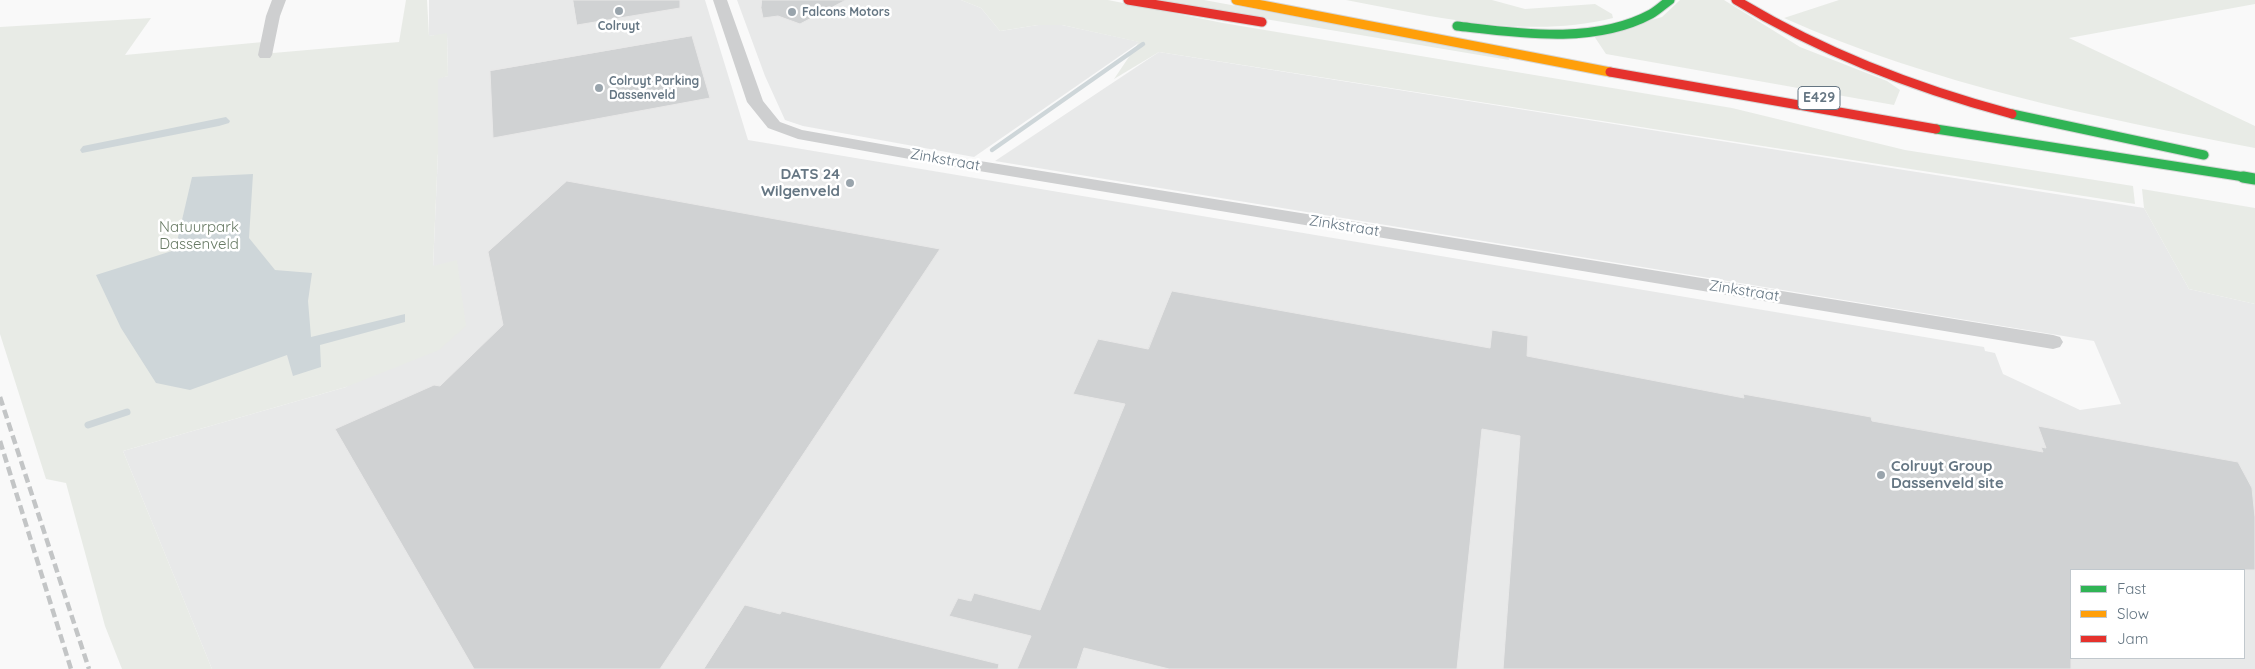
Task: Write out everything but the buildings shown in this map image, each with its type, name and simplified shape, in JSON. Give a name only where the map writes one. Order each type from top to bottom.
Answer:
[{"type":"highway","points":[[1128,0],[1275,24]]},
{"type":"highway","name":"E429","points":[[1236,0],[1740,95],[2060,150],[2255,179]]},
{"type":"highway","name":"E429","points":[[1289,0],[1609,61],[1928,116],[2255,167]]},
{"type":"highway","points":[[1442,24],[1521,32],[1564,32],[1630,22],[1670,0]]},
{"type":"highway","points":[[1736,0],[1802,39],[1882,73],[1926,88],[2029,118],[2217,158]]},
{"type":"highway","points":[[1462,56],[1707,96],[1740,95]]},
{"type":"street","points":[[265,55],[273,16],[279,0]]},
{"type":"street","name":"Zinkstraat","points":[[720,0],[755,102],[774,125],[798,134],[952,162],[2053,342]]},
{"type":"shaded area","points":[[429,0],[705,0],[748,140],[1984,347],[1985,351],[1995,353],[2003,374],[2080,410],[2121,404],[2094,341],[995,161],[1159,52],[2144,208],[2189,289],[2255,304],[2255,669],[212,669],[123,451],[346,387],[457,261],[433,267],[438,152],[438,78],[448,76],[447,34],[429,36]]},
{"type":"shaded area","points":[[737,0],[961,0],[981,8],[1000,31],[1038,25],[1062,25],[1140,42],[974,157],[803,126],[785,120],[765,76]]},
{"type":"shaded area","points":[[226,117],[230,121],[229,123],[219,126],[82,153],[80,150],[83,146]]},
{"type":"shaded area","points":[[253,174],[249,238],[275,270],[312,273],[308,301],[311,337],[405,314],[405,322],[320,345],[321,367],[293,376],[287,355],[190,390],[156,383],[121,328],[96,275],[175,250],[192,177]]},
{"type":"green space","name":"Natuurpark Dassenveld","points":[[406,0],[427,0],[429,36],[447,33],[448,76],[438,79],[438,152],[433,266],[457,260],[466,326],[439,350],[346,387],[123,451],[212,669],[122,669],[105,626],[66,483],[46,479],[0,334],[0,27],[151,18],[125,55],[263,42],[273,53],[399,42]]},
{"type":"green space","points":[[961,0],[1108,0],[1223,23],[1732,108],[1905,150],[2133,186],[2135,204],[1159,52],[1114,79],[1139,42],[1062,25],[1038,25],[1000,31],[981,8]]},
{"type":"green space","points":[[1152,0],[1204,0],[1508,56],[1509,60]]},
{"type":"green space","points":[[1346,0],[1492,0],[1525,9],[1595,4],[1612,14],[1613,18],[1547,27],[1513,26],[1445,19]]},
{"type":"green space","points":[[1680,0],[1724,0],[1800,47],[1887,81],[1900,90],[1894,105],[1606,54],[1594,36],[1662,17]]},
{"type":"green space","points":[[1839,0],[2255,0],[2255,4],[2069,38],[2255,126],[2255,148],[2075,111],[1957,80],[1841,42],[1784,18]]},
{"type":"green space","points":[[2142,189],[2255,208],[2255,304],[2189,289],[2144,208]]},
{"type":"waterway","points":[[992,150],[1143,44]]},
{"type":"waterway","points":[[88,425],[127,412]]},
{"type":"railway","points":[[0,397],[89,669]]},
{"type":"railway","points":[[0,441],[71,669]]},
{"type":"traffic: fast","points":[[1457,26],[1503,31],[1556,33],[1607,29],[1631,23],[1651,14],[1670,0]]},
{"type":"traffic: fast","points":[[2012,114],[2204,155]]},
{"type":"traffic: fast","points":[[1936,129],[2255,179]]},
{"type":"traffic: slow","points":[[1236,0],[1610,72]]},
{"type":"traffic: jam","points":[[1128,0],[1262,22]]},
{"type":"traffic: jam","points":[[1736,0],[1768,20],[1835,54],[1939,93],[2012,114]]},
{"type":"traffic: jam","points":[[1610,72],[1936,129]]},
{"type":"place","name":"Colruyt","points":[[619,11]]},
{"type":"place","name":"Falcons Motors","points":[[792,12]]},
{"type":"place","name":"Colruyt Parking Dassenveld","points":[[599,88]]},
{"type":"place","name":"DATS 24 Wilgenveld","points":[[850,183]]},
{"type":"place","name":"Colruyt Group Dassenveld site","points":[[1881,475]]}]
